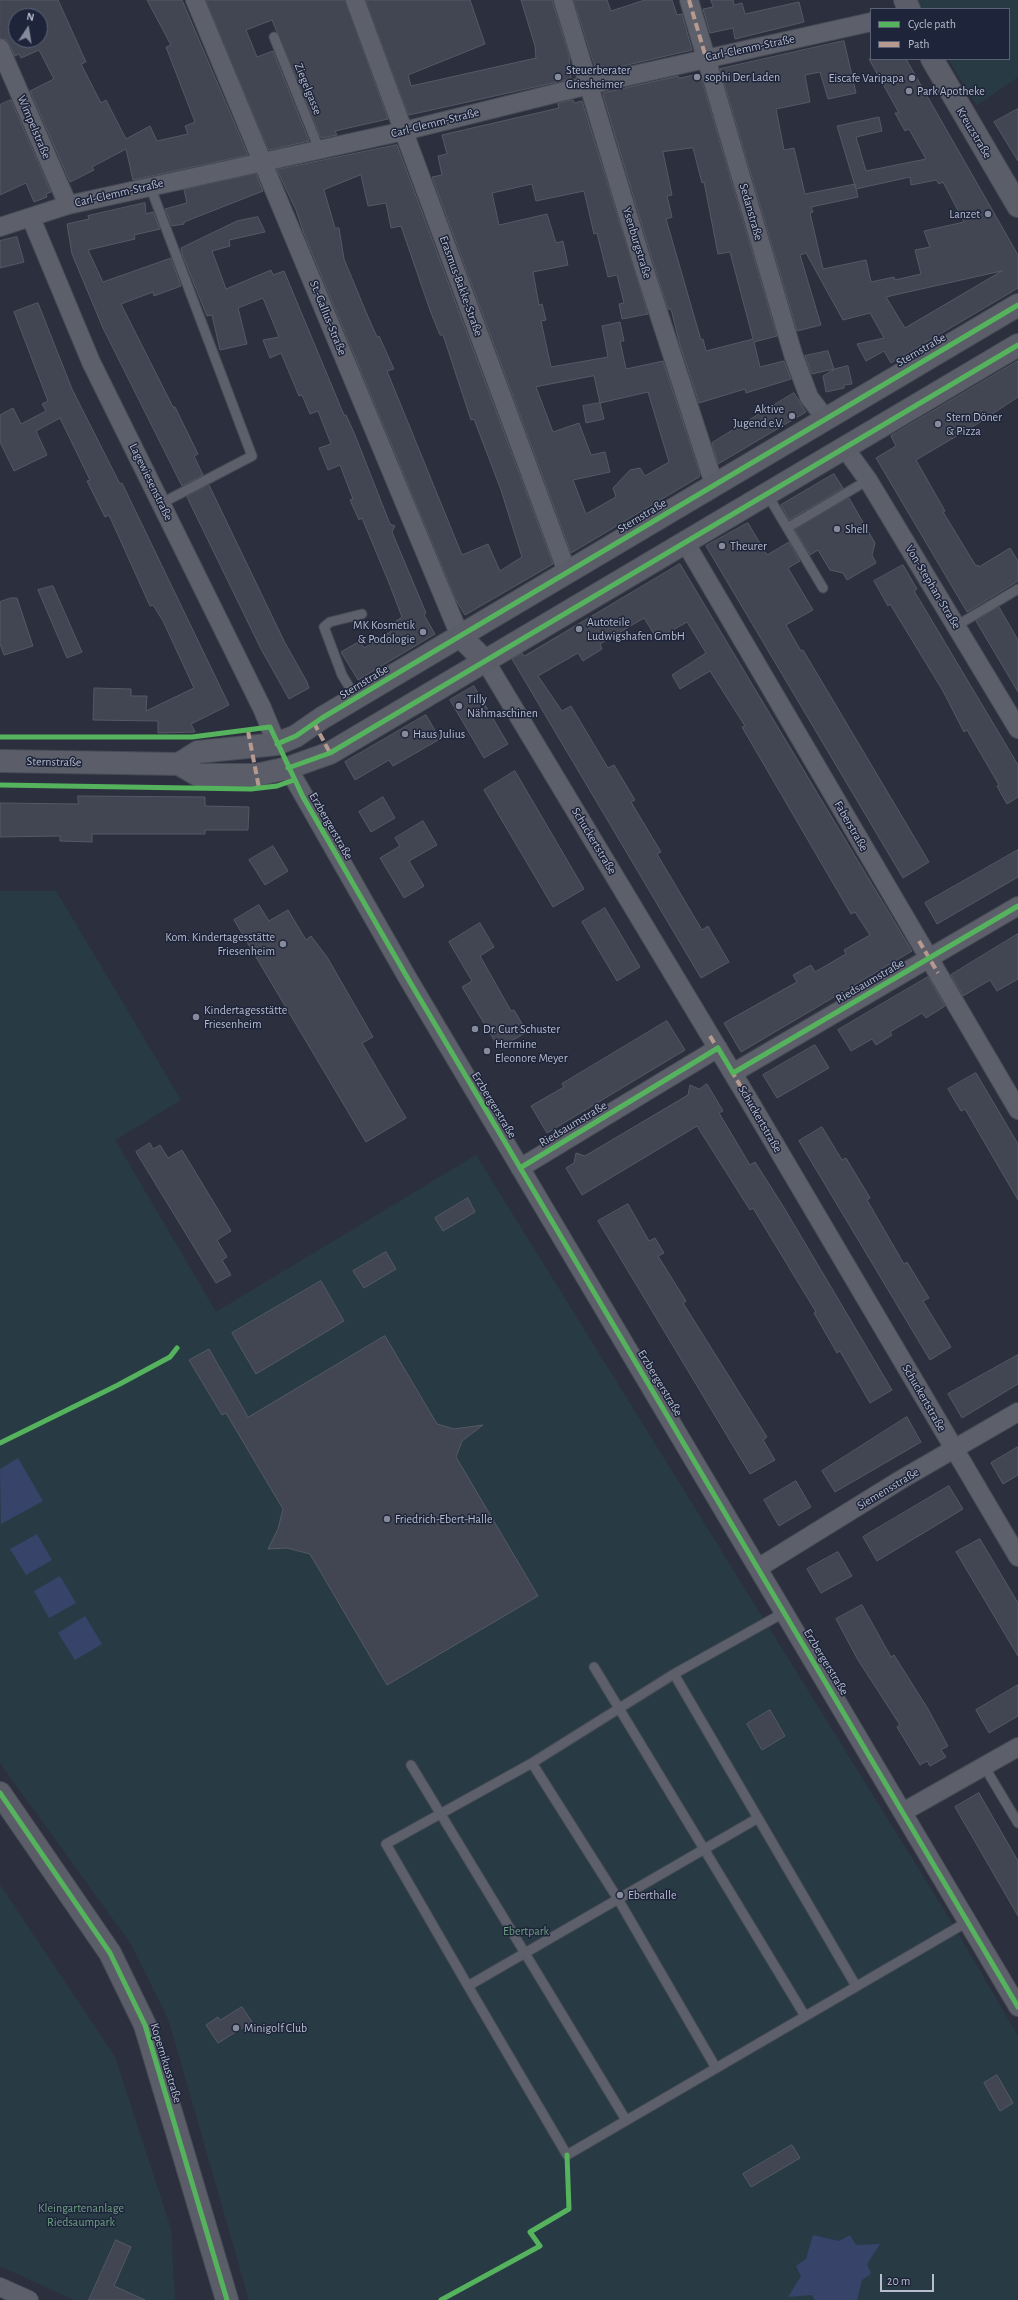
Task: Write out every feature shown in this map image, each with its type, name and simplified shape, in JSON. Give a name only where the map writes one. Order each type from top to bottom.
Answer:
[{"type":"main road","name":"Kreuzstraße","points":[[933,60],[1018,206]]},
{"type":"main road","name":"Sternstraße","points":[[179,764],[198,752],[277,744],[296,736],[356,698],[566,572],[1018,305]]},
{"type":"main road","name":"Sternstraße","points":[[0,761],[179,764],[198,775],[256,774],[288,768],[330,752],[486,662],[844,447],[1018,345]]},
{"type":"main road","points":[[825,418],[844,447]]},
{"type":"main road","points":[[667,512],[685,542]]},
{"type":"main road","points":[[460,636],[486,662]]},
{"type":"main road","points":[[277,744],[288,768]]},
{"type":"main road","name":"Kopernikusstraße","points":[[0,1793],[110,1953],[145,2025],[227,2300]]},
{"type":"street","name":"St.-Gallus-Straße","points":[[195,0],[460,636]]},
{"type":"street","name":"Erasmus-Bakke-Straße","points":[[355,0],[566,572]]},
{"type":"street","name":"Ysenburgstraße","points":[[563,0],[644,265],[714,484]]},
{"type":"street","name":"Sedanstraße","points":[[689,0],[793,354],[809,397],[825,418]]},
{"type":"street","name":"Carl-Clemm-Straße","points":[[0,227],[68,205],[404,131],[589,84],[870,22]]},
{"type":"street","name":"Wimpelstraße","points":[[0,48],[68,205]]},
{"type":"street","name":"Lagewiesenstraße","points":[[31,218],[91,362],[262,708],[277,744]]},
{"type":"street","name":"Von-Stephan-Straße","points":[[844,447],[868,480],[1018,729]]},
{"type":"street","name":"Faberstraße","points":[[685,542],[1018,1110]]},
{"type":"street","name":"Schuckertstraße","points":[[486,662],[733,1073],[1018,1557]]},
{"type":"street","name":"Erzbergerstraße","points":[[288,768],[393,954],[967,1922],[1013,1988],[1018,2007]]},
{"type":"street","name":"Riedsaumstraße","points":[[733,1073],[1018,906]]},
{"type":"street","name":"Riedsaumstraße","points":[[520,1168],[718,1048]]},
{"type":"street","name":"Siemensstraße","points":[[758,1568],[1018,1412]]},
{"type":"street","points":[[903,1812],[1018,1747]]},
{"type":"street","points":[[0,2287],[29,2300]]},
{"type":"lane","name":"Ziegelgasse","points":[[274,37],[319,149]]},
{"type":"lane","points":[[150,186],[252,456],[162,503]]},
{"type":"lane","points":[[787,528],[868,480]]},
{"type":"lane","points":[[767,494],[822,588]]},
{"type":"lane","points":[[956,626],[1018,589]]},
{"type":"lane","points":[[356,698],[342,675],[324,627],[330,622],[362,614]]},
{"type":"lane","points":[[784,1612],[674,1674],[532,1763],[386,1844],[567,2155],[967,1922]]},
{"type":"lane","points":[[594,1667],[703,1850],[805,2016]]},
{"type":"lane","points":[[674,1674],[856,1986]]},
{"type":"lane","points":[[532,1763],[618,1899],[716,2068]]},
{"type":"lane","points":[[411,1765],[626,2120]]},
{"type":"lane","points":[[984,1766],[1018,1823]]},
{"type":"lane","points":[[468,1986],[758,1818]]},
{"type":"green space","points":[[916,0],[1018,0],[1018,77],[977,105],[949,60],[1010,60],[1010,8],[919,8]]},
{"type":"green space","name":"Ebertpark","points":[[0,891],[56,891],[181,1100],[115,1140],[216,1312],[476,1155],[949,1918],[1018,2036],[1018,2300],[249,2300],[169,2021],[131,1944],[0,1763]]},
{"type":"green space","name":"Kleingartenanlage Riedsaumpark","points":[[0,1885],[115,2057],[171,2229],[175,2300],[74,2300],[0,2266]]},
{"type":"water","points":[[18,1458],[43,1501],[1,1524],[0,1469]]},
{"type":"water","points":[[37,1534],[52,1560],[26,1575],[10,1549]]},
{"type":"water","points":[[60,1576],[76,1603],[49,1618],[34,1591]]},
{"type":"water","points":[[85,1616],[102,1644],[75,1660],[58,1633]]},
{"type":"water","points":[[813,2235],[839,2241],[850,2235],[856,2245],[880,2244],[867,2264],[871,2274],[862,2280],[857,2300],[815,2300],[812,2295],[788,2297],[801,2276],[796,2266],[806,2259]]},
{"type":"building","points":[[0,0],[58,0],[86,62],[81,64],[101,103],[106,100],[126,139],[150,126],[157,141],[188,134],[185,126],[195,122],[166,47],[171,45],[147,0],[182,0],[248,155],[133,180],[126,149],[92,167],[94,170],[70,182],[30,91],[54,79],[39,50],[21,58],[19,54],[15,56],[11,48],[48,48],[48,8],[8,8],[8,42],[7,40],[0,38]]},
{"type":"building","points":[[206,0],[345,0],[388,119],[335,131],[337,135],[321,138],[272,20],[246,30],[257,57],[273,51],[309,141],[269,150]]},
{"type":"building","points":[[366,0],[470,0],[485,44],[408,75],[411,86],[536,58],[535,46],[521,0],[552,0],[569,55],[571,79],[409,115]]},
{"type":"building","points":[[574,0],[607,0],[611,11],[645,0],[672,0],[677,15],[682,14],[692,50],[597,72]]},
{"type":"building","points":[[711,0],[733,0],[734,5],[742,3],[745,14],[799,2],[804,22],[735,39],[733,28],[710,33],[703,9],[713,7]]},
{"type":"building","points":[[844,41],[856,93],[828,99],[820,72],[805,75],[810,102],[776,109],[784,150],[794,148],[805,194],[855,184],[837,126],[879,117],[882,131],[856,137],[866,171],[926,159],[909,129],[905,131],[895,113],[899,113],[869,59],[907,60],[1018,255],[1018,288],[891,363],[884,351],[866,361],[857,344],[884,338],[870,313],[843,320],[806,253],[800,255],[821,325],[797,331],[720,69]],"holes":[[[910,177],[911,185],[936,180],[939,184],[943,182],[964,222],[924,231],[930,247],[915,250],[921,274],[895,280],[894,277],[871,282],[866,260],[823,269],[810,213],[813,212],[811,207],[858,197],[856,189]],[[1002,271],[905,328],[886,297]]]},
{"type":"building","points":[[700,74],[777,336],[754,342],[760,367],[784,361],[791,379],[746,393],[745,389],[699,403],[680,345],[671,309],[668,309],[653,262],[603,95],[603,93],[678,76],[679,78]],"holes":[[[693,148],[702,183],[704,182],[718,254],[730,252],[753,339],[706,351],[703,339],[701,340],[666,219],[672,217],[667,196],[672,195],[663,152]]]},
{"type":"building","points":[[11,100],[51,192],[46,194],[47,197],[34,202],[26,183],[0,195],[0,105]]},
{"type":"building","points":[[573,100],[574,103],[582,101],[648,314],[622,319],[619,304],[624,303],[617,275],[608,277],[597,233],[594,234],[584,191],[536,201],[532,184],[492,193],[499,225],[547,214],[556,243],[563,241],[568,265],[533,272],[539,305],[542,304],[546,320],[541,321],[551,367],[608,357],[602,326],[620,322],[624,341],[620,341],[626,369],[663,361],[700,474],[699,477],[571,553],[432,177],[442,175],[438,156],[447,154],[442,135],[559,108],[558,104]],"holes":[[[594,376],[600,403],[648,392],[669,462],[645,476],[640,468],[630,470],[613,488],[616,497],[586,514],[573,480],[610,472],[605,452],[591,455],[579,423],[553,432],[536,387]]]},
{"type":"building","points":[[1018,109],[1018,161],[994,122]]},
{"type":"building","points":[[397,145],[553,564],[465,615],[456,600],[304,234],[296,210],[277,170]],"holes":[[[361,175],[368,206],[386,203],[391,228],[401,226],[431,313],[440,335],[443,335],[471,420],[474,419],[501,490],[522,557],[500,571],[488,544],[462,555],[387,371],[394,369],[379,336],[377,337],[344,259],[339,228],[335,228],[324,190]]]},
{"type":"building","points":[[256,174],[263,191],[184,222],[184,224],[172,226],[165,209],[187,203],[184,190]]},
{"type":"building","points":[[145,203],[146,214],[153,212],[160,229],[134,235],[135,239],[88,250],[103,282],[171,258],[181,286],[154,296],[153,292],[121,304],[198,454],[194,456],[203,475],[182,486],[103,328],[72,254],[67,224],[89,219],[88,216]]},
{"type":"building","points":[[258,217],[265,232],[229,240],[230,246],[212,251],[226,289],[271,270],[273,275],[284,271],[344,415],[346,415],[355,435],[390,524],[395,526],[392,532],[426,613],[424,615],[435,634],[358,680],[341,652],[360,641],[364,648],[398,627],[395,622],[402,617],[362,518],[359,520],[350,500],[353,499],[340,465],[328,470],[319,448],[331,444],[318,411],[310,414],[302,395],[299,396],[281,353],[270,358],[263,340],[279,337],[263,298],[238,308],[247,344],[220,350],[212,315],[207,316],[182,254],[181,248],[237,221]]},
{"type":"building","points":[[17,237],[24,262],[0,268],[0,241]]},
{"type":"building","points":[[38,303],[72,389],[120,484],[122,483],[229,705],[191,724],[195,732],[158,733],[158,721],[93,720],[94,688],[131,689],[131,696],[147,696],[146,711],[194,688],[163,621],[153,605],[150,606],[109,515],[105,517],[87,481],[90,480],[60,418],[36,431],[47,455],[14,471],[0,442],[0,415],[13,408],[21,424],[46,411],[42,404],[48,401],[14,312]]},
{"type":"building","points":[[828,351],[834,369],[812,374],[805,356]]},
{"type":"building","points":[[1018,361],[1018,397],[977,424],[916,460],[945,511],[943,512],[976,566],[978,565],[979,567],[1010,548],[1018,561],[1018,581],[967,612],[876,458],[896,446],[891,436]]},
{"type":"building","points":[[848,366],[852,384],[844,385],[844,388],[826,392],[823,376],[835,369]]},
{"type":"building","points":[[794,393],[806,412],[718,464],[712,443]]},
{"type":"building","points":[[600,403],[604,419],[586,423],[583,406]]},
{"type":"building","points":[[834,474],[843,488],[789,520],[781,505]]},
{"type":"building","points":[[209,485],[284,641],[307,682],[309,688],[289,699],[261,649],[187,497]]},
{"type":"building","points":[[849,498],[875,543],[872,555],[876,563],[847,580],[843,573],[830,570],[818,550],[810,555],[795,530]]},
{"type":"building","points":[[748,523],[767,555],[789,542],[800,561],[788,568],[813,610],[786,625],[801,651],[803,650],[929,862],[903,878],[706,546]]},
{"type":"building","points":[[680,564],[912,951],[741,1052],[724,1023],[797,982],[793,975],[811,965],[815,972],[846,954],[844,950],[870,935],[855,912],[851,914],[742,727],[745,726],[710,671],[680,689],[672,675],[706,653],[687,622],[657,639],[644,618],[600,644],[602,649],[583,661],[578,653],[538,676],[562,711],[571,706],[608,768],[614,765],[635,800],[631,802],[661,852],[657,854],[702,930],[708,926],[729,962],[701,978],[512,659],[522,653],[524,656]]},
{"type":"building","points":[[903,565],[917,589],[914,591],[1018,765],[1018,797],[1007,804],[997,786],[999,785],[967,730],[964,732],[943,691],[890,604],[888,606],[874,581]]},
{"type":"building","points":[[53,586],[82,652],[67,658],[38,590]]},
{"type":"building","points":[[11,598],[17,598],[33,646],[4,655],[0,644],[0,602]]},
{"type":"building","points":[[999,607],[1018,640],[1018,692],[976,621]]},
{"type":"building","points":[[474,686],[508,744],[484,758],[450,700]]},
{"type":"building","points":[[426,715],[440,739],[393,766],[389,760],[355,780],[345,762]]},
{"type":"building","points":[[515,771],[584,889],[553,907],[484,790]]},
{"type":"building","points":[[78,796],[205,797],[205,806],[249,807],[248,830],[205,830],[205,834],[92,834],[92,842],[60,841],[60,836],[0,837],[0,803],[78,804]]},
{"type":"building","points":[[383,797],[395,818],[371,832],[359,812]]},
{"type":"building","points":[[423,821],[437,845],[409,861],[424,886],[404,898],[380,858],[400,846],[395,838]]},
{"type":"building","points":[[273,846],[288,871],[265,885],[249,860]]},
{"type":"building","points":[[1018,850],[1018,877],[937,924],[925,903]]},
{"type":"building","points":[[259,905],[269,921],[288,910],[306,940],[311,936],[327,957],[373,1037],[362,1043],[406,1118],[366,1142],[234,920]]},
{"type":"building","points":[[605,908],[640,967],[617,981],[582,922]]},
{"type":"building","points":[[480,923],[494,947],[480,956],[511,1011],[514,1010],[527,1032],[499,1048],[462,987],[472,981],[449,942]]},
{"type":"building","points":[[1018,934],[1018,979],[997,991],[990,980],[963,996],[951,975]]},
{"type":"building","points":[[928,977],[945,1006],[926,1018],[922,1013],[890,1032],[892,1035],[876,1045],[872,1039],[851,1051],[838,1030]]},
{"type":"building","points":[[667,1021],[685,1050],[547,1133],[531,1106],[564,1087],[562,1084]]},
{"type":"building","points":[[815,1045],[829,1068],[777,1098],[763,1075]]},
{"type":"building","points":[[976,1073],[1018,1144],[1018,1200],[965,1109],[961,1111],[948,1089]]},
{"type":"building","points":[[707,1084],[723,1111],[719,1113],[750,1165],[755,1162],[783,1206],[892,1390],[870,1403],[840,1351],[837,1353],[814,1313],[816,1312],[753,1208],[750,1210],[697,1126],[582,1195],[566,1168],[574,1163],[576,1153],[585,1156],[688,1095],[690,1085],[699,1089]]},
{"type":"building","points":[[822,1127],[842,1160],[846,1158],[870,1198],[867,1200],[904,1264],[907,1262],[929,1298],[923,1301],[951,1347],[930,1360],[799,1141]]},
{"type":"building","points":[[150,1143],[153,1149],[160,1145],[168,1158],[182,1150],[231,1231],[217,1240],[227,1257],[222,1260],[231,1275],[216,1283],[136,1152]]},
{"type":"building","points":[[468,1198],[475,1212],[443,1231],[435,1218]]},
{"type":"building","points":[[628,1204],[649,1241],[655,1238],[664,1253],[658,1256],[686,1301],[683,1303],[767,1437],[763,1440],[775,1460],[750,1474],[598,1221]]},
{"type":"building","points":[[386,1252],[396,1269],[364,1288],[353,1271]]},
{"type":"building","points":[[321,1281],[344,1321],[256,1374],[232,1333]]},
{"type":"building","name":"Friedrich-Ebert-Halle","points":[[385,1336],[437,1424],[454,1429],[483,1425],[462,1441],[456,1457],[538,1596],[387,1685],[310,1554],[287,1548],[268,1549],[278,1529],[283,1509],[226,1413],[222,1415],[189,1360],[209,1349],[248,1417]]},
{"type":"building","points":[[1018,1355],[1018,1384],[962,1418],[948,1394]]},
{"type":"building","points":[[907,1417],[921,1442],[835,1492],[822,1471]]},
{"type":"building","points":[[1018,1447],[1018,1475],[1003,1484],[991,1463]]},
{"type":"building","points":[[796,1481],[811,1507],[779,1526],[764,1500]]},
{"type":"building","points":[[949,1486],[963,1509],[877,1561],[863,1537]]},
{"type":"building","points":[[980,1539],[1018,1603],[1018,1656],[956,1552]]},
{"type":"building","points":[[838,1552],[852,1576],[821,1593],[807,1569]]},
{"type":"building","points":[[862,1605],[891,1657],[894,1655],[928,1709],[948,1746],[941,1750],[946,1757],[930,1766],[927,1761],[920,1765],[897,1727],[900,1725],[858,1660],[836,1619]]},
{"type":"building","points":[[1018,1685],[1018,1716],[989,1733],[976,1710]]},
{"type":"building","points":[[770,1710],[785,1736],[762,1750],[747,1724]]},
{"type":"building","points":[[979,1793],[1018,1861],[1018,1916],[955,1807]]},
{"type":"building","points":[[242,2007],[252,2022],[218,2043],[206,2025],[218,2017],[220,2020]]},
{"type":"building","points":[[997,2075],[1013,2103],[1000,2111],[984,2083]]},
{"type":"building","points":[[792,2145],[800,2158],[751,2187],[743,2174]]},
{"type":"building","points":[[116,2240],[131,2247],[114,2286],[145,2300],[89,2300]]},
{"type":"tram line","points":[[902,0],[905,8]]},
{"type":"tram line","points":[[909,0],[913,8]]},
{"type":"tram line","points":[[929,60],[1018,213]]},
{"type":"tram line","points":[[937,60],[1018,199]]},
{"type":"marked path","points":[[689,0],[706,58]]},
{"type":"marked path","points":[[314,723],[330,753]]},
{"type":"marked path","points":[[248,731],[259,788]]},
{"type":"marked path","points":[[919,941],[938,973]]},
{"type":"marked path","points":[[710,1036],[719,1051]]},
{"type":"marked path","points":[[731,1070],[747,1097]]},
{"type":"cycle path","points":[[277,744],[296,736],[322,718],[1018,305]]},
{"type":"cycle path","points":[[288,768],[330,753],[1018,345]]},
{"type":"cycle path","points":[[0,737],[192,737],[270,727],[303,797],[407,977],[1018,2007]]},
{"type":"cycle path","points":[[0,785],[251,789],[277,786],[294,780]]},
{"type":"cycle path","points":[[520,1168],[718,1048],[733,1073],[1018,906]]},
{"type":"cycle path","points":[[0,1443],[118,1385],[170,1357],[177,1348]]},
{"type":"cycle path","points":[[0,1793],[110,1953],[145,2025],[227,2300]]},
{"type":"cycle path","points":[[441,2300],[540,2246],[530,2232],[569,2209],[567,2155]]},
{"type":"place","name":"Steuerberater Griesheimer","points":[[558,77]]},
{"type":"place","name":"sophi Der Laden","points":[[697,77]]},
{"type":"place","name":"Eiscafe Varipapa","points":[[912,78]]},
{"type":"place","name":"Park Apotheke","points":[[909,91]]},
{"type":"place","name":"Lanzet","points":[[988,214]]},
{"type":"place","name":"Aktive Jugend e.V.","points":[[792,416]]},
{"type":"place","name":"Stern Döner & Pizza","points":[[938,424]]},
{"type":"place","name":"Shell","points":[[837,529]]},
{"type":"place","name":"Theurer","points":[[722,546]]},
{"type":"place","name":"Autoteile Ludwigshafen GmbH","points":[[579,629]]},
{"type":"place","name":"MK Kosmetik & Podologie","points":[[423,632]]},
{"type":"place","name":"Tilly Nähmaschinen","points":[[459,706]]},
{"type":"place","name":"Haus Julius","points":[[405,734]]},
{"type":"place","name":"Kom. Kindertagesstätte Friesenheim","points":[[283,944]]},
{"type":"place","name":"Kindertagesstätte Friesenheim","points":[[196,1017]]},
{"type":"place","name":"Dr. Curt Schuster","points":[[475,1029]]},
{"type":"place","name":"Hermine Eleonore Meyer","points":[[487,1051]]},
{"type":"place","name":"Friedrich-Ebert-Halle","points":[[387,1519]]},
{"type":"place","name":"Eberthalle","points":[[620,1895]]},
{"type":"place","name":"Minigolf Club","points":[[236,2028]]}]
